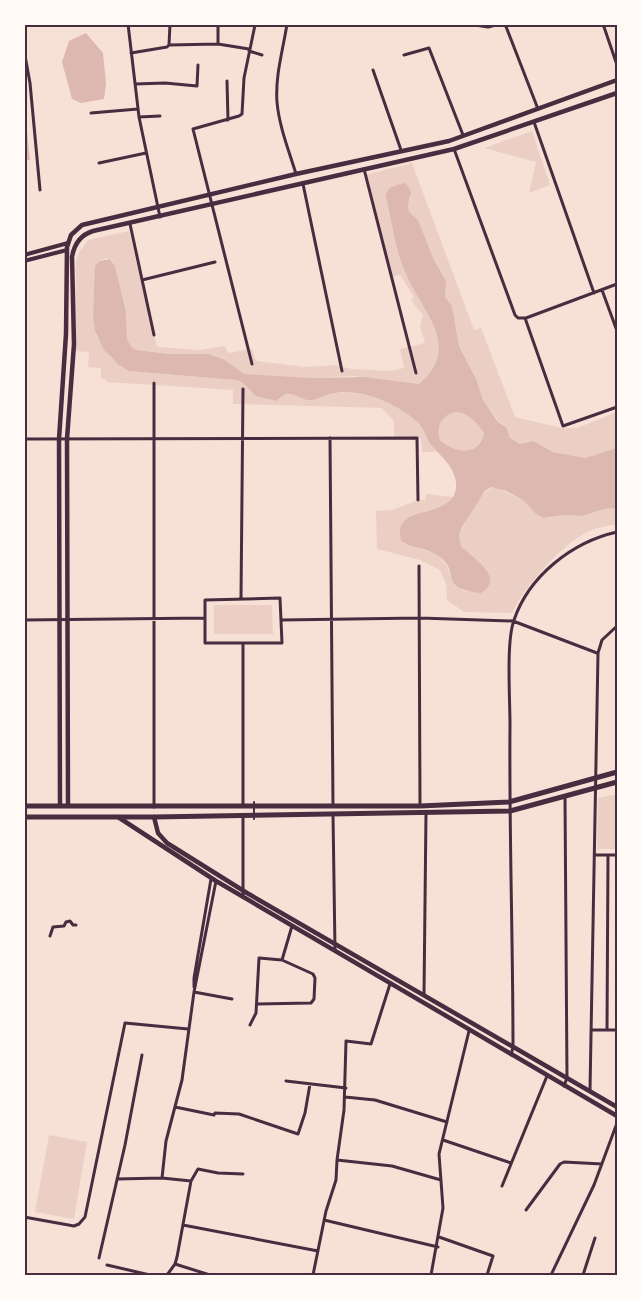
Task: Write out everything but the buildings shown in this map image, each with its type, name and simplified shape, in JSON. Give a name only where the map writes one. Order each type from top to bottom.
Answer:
[{"type":"highway","points":[[24,806],[154,807],[254,804],[420,806],[510,802],[617,772]]},
{"type":"highway","points":[[24,819],[510,811],[617,782]]},
{"type":"highway","points":[[154,807],[154,817]]},
{"type":"main road","points":[[60,805],[59,439],[66,334],[67,250],[74,231],[82,225],[463,137],[617,80]]},
{"type":"main road","points":[[68,805],[67,439],[74,344],[72,262],[74,248],[85,235],[454,149],[617,93]]},
{"type":"main road","points":[[68,243],[74,248]]},
{"type":"main road","points":[[67,250],[74,248]]},
{"type":"main road","points":[[118,817],[214,880],[243,893],[334,943],[617,1107]]},
{"type":"main road","points":[[154,817],[158,832],[167,843],[292,926],[617,1116]]},
{"type":"street","points":[[128,24],[139,117],[160,217]]},
{"type":"street","points":[[169,45],[170,24]]},
{"type":"street","points":[[218,24],[218,44]]},
{"type":"street","points":[[287,24],[278,75],[277,100],[296,174]]},
{"type":"street","points":[[468,24],[488,27],[502,24],[538,109]]},
{"type":"street","points":[[603,24],[617,65]]},
{"type":"street","points":[[252,364],[194,129],[242,114],[244,78],[255,25]]},
{"type":"street","points":[[131,53],[169,45],[218,44],[262,55]]},
{"type":"street","points":[[404,55],[429,48],[463,137]]},
{"type":"street","points":[[24,50],[30,83],[40,189]]},
{"type":"street","points":[[135,84],[165,83],[197,86],[198,64]]},
{"type":"street","points":[[373,70],[401,150]]},
{"type":"street","points":[[227,81],[228,120]]},
{"type":"street","points":[[91,112],[138,109]]},
{"type":"street","points":[[139,117],[160,116]]},
{"type":"street","points":[[534,121],[594,293]]},
{"type":"street","points":[[454,149],[515,315],[525,318],[617,284]]},
{"type":"street","points":[[99,163],[146,153]]},
{"type":"street","points":[[364,170],[416,373]]},
{"type":"street","points":[[303,184],[342,371]]},
{"type":"street","points":[[130,224],[154,335]]},
{"type":"street","points":[[24,255],[68,243]]},
{"type":"street","points":[[24,261],[67,250]]},
{"type":"street","points":[[142,280],[214,262]]},
{"type":"street","points":[[602,290],[617,331]]},
{"type":"street","points":[[525,318],[563,426],[617,407]]},
{"type":"street","points":[[154,383],[154,807]]},
{"type":"street","points":[[241,599],[243,388]]},
{"type":"street","points":[[330,438],[333,806]]},
{"type":"street","points":[[24,439],[417,438],[418,500]]},
{"type":"street","points":[[511,1055],[513,1047],[510,802],[513,621],[530,590],[556,561],[590,541],[617,532]]},
{"type":"street","points":[[419,566],[420,806]]},
{"type":"street","points":[[280,598],[282,643],[205,643],[205,600],[241,599],[280,598]]},
{"type":"street","points":[[24,620],[205,618]]},
{"type":"street","points":[[281,620],[420,618],[513,621],[597,653]]},
{"type":"street","points":[[590,1092],[597,653],[602,640],[617,626]]},
{"type":"street","points":[[243,643],[243,806]]},
{"type":"street","points":[[564,1086],[567,1078],[565,797]]},
{"type":"street","points":[[254,804],[254,817]]},
{"type":"street","points":[[424,996],[426,813]]},
{"type":"street","points":[[333,814],[335,952]]},
{"type":"street","points":[[243,816],[243,893]]},
{"type":"street","points":[[594,855],[617,855]]},
{"type":"street","points":[[607,1030],[608,855]]},
{"type":"street","points":[[162,1178],[166,1141],[186,1061],[188,1029],[214,880]]},
{"type":"street","points":[[50,936],[53,927],[64,926],[70,921],[76,925]]},
{"type":"street","points":[[282,960],[292,926]]},
{"type":"street","points":[[250,1025],[256,1013],[256,1005],[258,959],[261,957],[282,960],[314,976],[311,1003],[256,1005]]},
{"type":"street","points":[[313,1275],[324,1220],[336,1180],[346,1088],[346,1041],[371,1044],[390,984]]},
{"type":"street","points":[[194,992],[232,999]]},
{"type":"street","points":[[24,1217],[74,1226],[85,1217],[125,1023],[188,1029]]},
{"type":"street","points":[[592,1029],[617,1030]]},
{"type":"street","points":[[432,1275],[443,1208],[439,1156],[469,1031]]},
{"type":"street","points":[[99,1258],[142,1055]]},
{"type":"street","points":[[502,1186],[547,1076]]},
{"type":"street","points":[[286,1081],[346,1088]]},
{"type":"street","points":[[175,1107],[214,1115],[215,1113],[239,1114],[298,1134],[310,1084]]},
{"type":"street","points":[[345,1097],[375,1100],[447,1122]]},
{"type":"street","points":[[551,1275],[594,1185],[617,1123]]},
{"type":"street","points":[[442,1140],[511,1163]]},
{"type":"street","points":[[337,1160],[392,1166],[441,1180]]},
{"type":"street","points":[[526,1210],[560,1164],[564,1162],[602,1164]]},
{"type":"street","points":[[167,1275],[175,1264],[191,1181],[198,1168],[218,1173],[243,1174]]},
{"type":"street","points":[[117,1179],[162,1178],[191,1181]]},
{"type":"street","points":[[324,1220],[438,1247]]},
{"type":"street","points":[[183,1225],[318,1251]]},
{"type":"street","points":[[439,1237],[493,1256],[487,1275]]},
{"type":"street","points":[[583,1275],[595,1238]]},
{"type":"street","points":[[175,1264],[210,1275]]},
{"type":"street","points":[[107,1265],[150,1275]]},
{"type":"shaded area","points":[[86,33],[103,53],[106,84],[104,99],[81,103],[72,99],[62,62],[69,41]]},
{"type":"shaded area","points":[[24,102],[30,160],[24,160]]},
{"type":"shaded area","points":[[532,131],[550,185],[529,193],[536,162],[484,148]]},
{"type":"shaded area","points":[[412,163],[474,330],[481,328],[515,417],[562,428],[577,428],[617,412],[617,448],[585,458],[553,452],[530,441],[520,444],[510,438],[508,429],[499,422],[483,400],[477,381],[459,346],[452,306],[445,297],[446,281],[434,260],[418,220],[409,212],[408,205],[411,196],[386,191],[402,265],[429,315],[438,342],[438,356],[432,370],[419,384],[353,376],[313,378],[244,374],[225,360],[196,354],[168,354],[132,348],[127,339],[126,312],[115,266],[112,260],[107,258],[100,261],[95,272],[93,317],[96,335],[110,357],[129,371],[236,380],[243,383],[257,396],[276,400],[288,394],[310,401],[346,392],[370,396],[393,405],[413,418],[423,428],[438,452],[422,452],[421,438],[394,438],[394,421],[382,408],[233,404],[233,390],[106,382],[106,379],[101,379],[101,368],[88,367],[89,352],[75,351],[76,261],[80,251],[88,240],[129,231],[157,347],[200,350],[225,346],[228,353],[252,349],[256,361],[305,367],[335,365],[352,369],[390,371],[404,368],[400,349],[425,343],[420,326],[423,315],[411,300],[414,297],[400,275],[391,277],[365,175]]},
{"type":"shaded area","points":[[406,183],[411,192],[409,212],[418,220],[434,260],[446,281],[445,297],[452,306],[459,346],[477,381],[483,400],[498,422],[507,428],[510,438],[520,444],[533,441],[553,452],[585,458],[617,448],[617,508],[604,509],[582,516],[565,515],[543,518],[523,500],[506,491],[491,487],[485,491],[462,527],[459,536],[461,546],[484,567],[488,574],[490,580],[488,587],[481,593],[459,588],[454,584],[446,564],[440,557],[401,541],[400,529],[405,521],[444,505],[452,498],[456,488],[455,476],[449,465],[430,443],[420,425],[410,416],[380,399],[356,393],[335,393],[309,400],[288,394],[276,401],[256,396],[243,383],[236,380],[129,371],[119,365],[104,350],[95,331],[93,317],[95,266],[100,261],[110,259],[115,266],[126,312],[127,339],[132,348],[168,354],[208,354],[225,360],[244,374],[313,378],[364,377],[419,384],[432,370],[438,356],[438,343],[429,315],[406,274],[399,255],[386,197],[387,191],[392,187]],"holes":[[[460,412],[472,419],[484,433],[482,441],[472,449],[459,450],[440,440],[439,426],[443,419],[450,414]]]},
{"type":"shaded area","points":[[455,412],[468,416],[484,433],[482,441],[472,449],[459,450],[440,440],[441,422],[446,416]]},
{"type":"shaded area","points":[[495,487],[523,500],[540,517],[582,516],[604,509],[617,508],[617,524],[589,531],[575,539],[534,580],[512,613],[464,612],[447,600],[446,584],[440,570],[420,560],[377,549],[376,511],[392,510],[418,500],[425,500],[426,494],[454,497],[448,504],[421,513],[399,534],[403,543],[437,554],[447,566],[455,586],[464,591],[483,592],[488,585],[487,572],[461,546],[459,536],[469,515],[484,493]]},
{"type":"shaded area","points":[[214,605],[272,605],[273,634],[214,634]]},
{"type":"shaded area","points":[[617,794],[617,849],[597,849],[598,798]]},
{"type":"shaded area","points":[[49,1135],[87,1142],[74,1219],[35,1212]]}]
